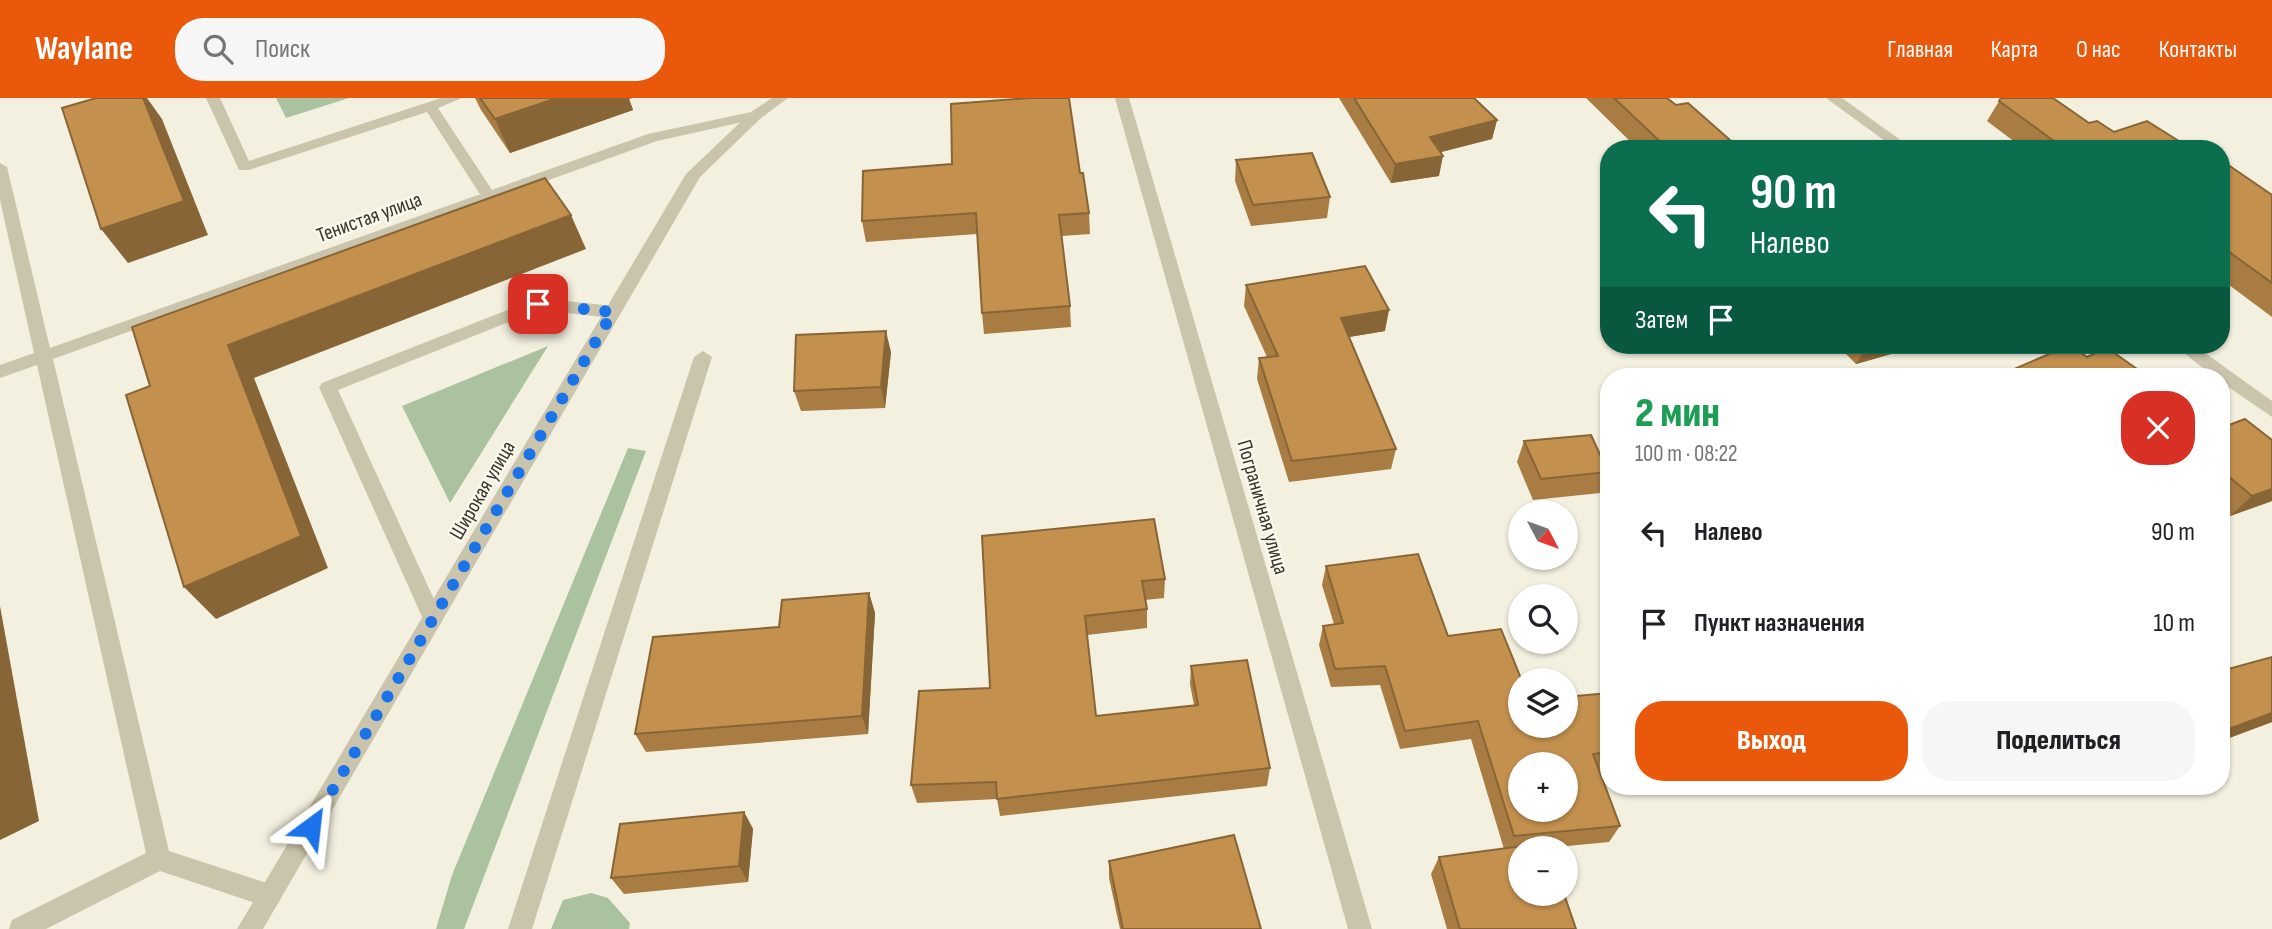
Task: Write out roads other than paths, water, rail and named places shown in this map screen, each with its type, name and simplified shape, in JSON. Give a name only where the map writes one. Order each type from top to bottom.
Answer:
[{"type":"street","points":[[213,98],[244,167],[430,106]]},
{"type":"street","name":"Пограничная улица","points":[[1122,98],[1360,929]]},
{"type":"street","points":[[1833,98],[1893,140]]},
{"type":"street","name":"Широкая улица","points":[[250,929],[694,174],[773,100]]},
{"type":"street","name":"Тенистая улица","points":[[0,372],[653,137],[756,115]]},
{"type":"street","points":[[0,167],[159,859]]},
{"type":"street","points":[[433,619],[328,387],[538,304],[613,312]]},
{"type":"street","points":[[2194,354],[2214,368]]},
{"type":"street","points":[[520,929],[703,357]]},
{"type":"street","points":[[2230,380],[2272,410]]},
{"type":"street","points":[[21,929],[159,859],[270,896]]},
{"type":"lane","points":[[455,98],[430,106],[488,196]]}]
